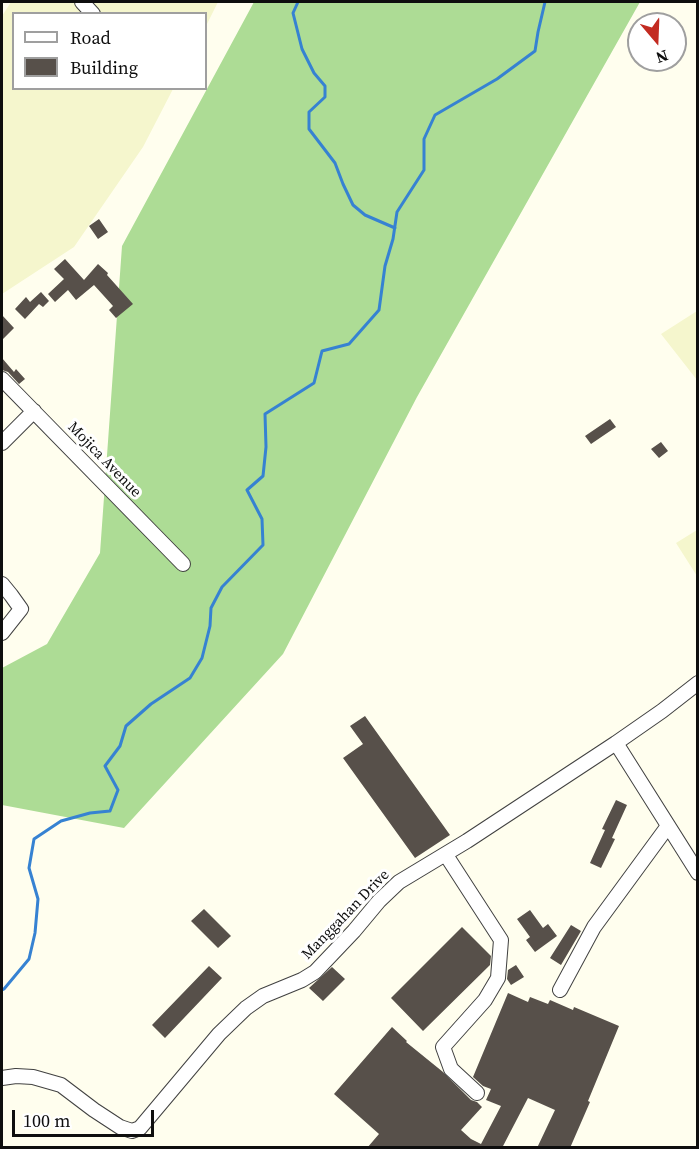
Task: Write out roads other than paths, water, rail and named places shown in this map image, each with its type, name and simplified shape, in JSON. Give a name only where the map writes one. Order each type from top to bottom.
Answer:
[{"type":"street","name":"Mojica Avenue","points":[[2,379],[183,564]]},
{"type":"street","points":[[2,443],[33,411]]},
{"type":"street","points":[[2,584],[21,609],[2,633]]},
{"type":"street","name":"Manggahan Drive","points":[[2,1078],[33,1077],[61,1085],[120,1127],[129,1131],[140,1128],[219,1034],[246,1008],[263,996],[302,980],[315,972],[389,892],[409,876],[446,855],[616,743],[698,683]]},
{"type":"street","points":[[616,743],[698,873]]},
{"type":"street","points":[[560,990],[594,927],[668,826]]},
{"type":"street","points":[[446,855],[501,940],[498,978],[485,1000],[443,1047],[451,1069],[477,1094]]},
{"type":"waterway","points":[[298,2],[293,13],[302,49],[314,73],[325,86],[325,97],[309,112],[309,129],[335,163],[353,205],[365,215],[395,228]]},
{"type":"waterway","points":[[2,990],[29,959],[35,933],[38,899],[29,868],[34,839],[61,821],[90,813],[110,811],[118,790],[105,766],[120,746],[126,726],[151,704],[190,678],[202,658],[210,626],[211,608],[222,587],[263,545],[262,519],[247,490],[263,476],[266,447],[265,414],[314,383],[322,351],[349,344],[379,310],[385,266],[393,239],[397,212],[424,170],[424,139],[435,115],[497,79],[535,51],[545,2]]}]
